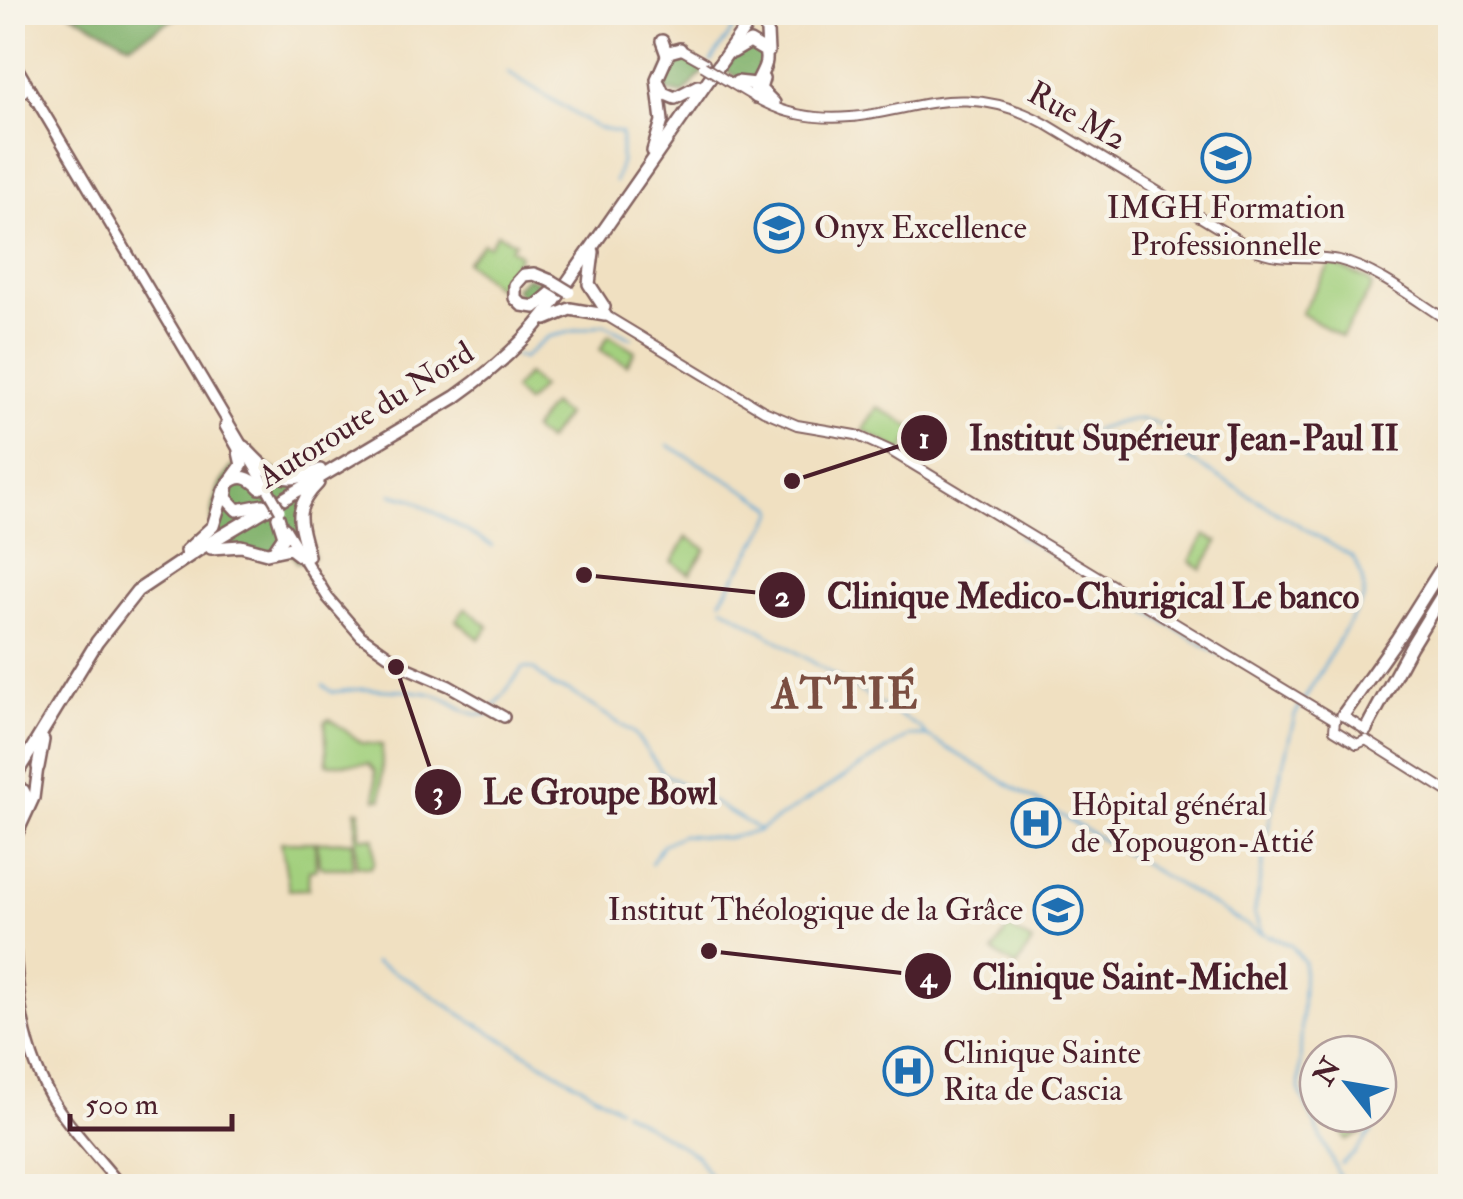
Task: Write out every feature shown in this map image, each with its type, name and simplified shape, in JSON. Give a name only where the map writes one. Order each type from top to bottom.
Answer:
[{"type":"highway","name":"Autoroute du Nord","points":[[13,784],[122,606],[149,582],[268,498],[332,467],[489,373],[534,328],[721,72],[752,12]]},
{"type":"highway","name":"Autoroute du Nord","points":[[332,467],[470,381],[513,344],[559,287],[752,12]]},
{"type":"highway","points":[[755,89],[769,60],[766,12]]},
{"type":"highway","points":[[721,72],[744,44],[758,44],[767,61],[755,89]]},
{"type":"highway","points":[[673,50],[659,81],[663,93],[675,98],[698,86]]},
{"type":"highway","points":[[653,151],[662,121],[657,83],[673,50]]},
{"type":"highway","points":[[737,82],[760,88],[774,103]]},
{"type":"highway","points":[[598,239],[588,277],[604,311]]},
{"type":"highway","points":[[559,287],[604,311]]},
{"type":"highway","points":[[534,328],[570,308],[604,311]]},
{"type":"highway","points":[[242,449],[266,470],[284,478],[332,467]]},
{"type":"highway","points":[[179,559],[213,526],[224,490],[242,466],[242,449]]},
{"type":"highway","points":[[306,557],[299,528],[300,507],[332,467]]},
{"type":"highway","points":[[234,476],[268,498]]},
{"type":"highway","points":[[279,549],[290,531]]},
{"type":"highway","points":[[179,559],[221,545],[267,553],[293,548],[306,557]]},
{"type":"highway","points":[[1339,717],[1397,638],[1450,554]]},
{"type":"highway","name":"Autoroute du Nord","points":[[12,770],[118,604],[138,584],[179,559]]},
{"type":"highway","points":[[1366,734],[1410,646],[1450,582]]},
{"type":"highway","points":[[38,767],[52,718]]},
{"type":"main road","points":[[673,50],[755,89],[782,111],[824,116]]},
{"type":"main road","points":[[12,59],[268,498],[338,603],[366,633],[407,662],[497,709]]},
{"type":"main road","points":[[12,72],[242,449]]},
{"type":"main road","points":[[721,72],[737,82]]},
{"type":"main road","name":"Rue M2","points":[[824,116],[955,99],[1002,104],[1046,124],[1266,255],[1332,258],[1350,264],[1450,322]]},
{"type":"main road","points":[[774,103],[824,116]]},
{"type":"main road","points":[[604,311],[770,413],[797,426],[848,434],[874,443],[1213,647],[1339,717],[1450,793]]},
{"type":"main road","points":[[1129,596],[1213,647]]},
{"type":"main road","points":[[1339,717],[1334,730],[1346,739],[1357,744],[1366,734]]},
{"type":"main road","points":[[18,817],[34,798],[38,767]]},
{"type":"main road","points":[[12,846],[18,817],[29,797],[13,784]]},
{"type":"main road","points":[[12,903],[17,986],[28,1045],[46,1088],[77,1135]]},
{"type":"main road","points":[[12,966],[18,1016],[31,1063],[44,1090],[116,1183]]},
{"type":"green space","points":[[70,13],[184,13],[130,44]]},
{"type":"green space","points":[[744,45],[766,57],[752,81],[724,69]]},
{"type":"green space","points":[[681,57],[705,70],[683,94],[663,90],[662,75],[672,58]]},
{"type":"green space","points":[[497,234],[515,242],[510,248],[520,255],[499,289],[466,262],[483,243],[489,246]]},
{"type":"green space","points":[[1331,263],[1368,280],[1372,287],[1342,337],[1301,313]]},
{"type":"green space","points":[[527,277],[551,287],[545,296],[527,305],[515,288]]},
{"type":"green space","points":[[609,335],[635,351],[627,365],[600,350]]},
{"type":"green space","points":[[527,374],[541,387],[526,403],[513,390]]},
{"type":"green space","points":[[551,404],[566,415],[547,441],[532,430]]},
{"type":"green space","points":[[877,407],[915,429],[902,452],[863,430]]},
{"type":"green space","points":[[252,450],[258,460],[284,475],[309,470],[324,490],[313,499],[304,516],[314,557],[297,562],[286,553],[214,550],[212,520],[216,494],[229,470]]},
{"type":"green space","points":[[1205,535],[1218,542],[1202,569],[1190,561]]},
{"type":"green space","points":[[687,537],[706,549],[690,574],[672,562]]},
{"type":"green space","points":[[466,608],[489,627],[479,639],[456,620]]},
{"type":"green space","points":[[330,719],[362,743],[382,745],[382,799],[376,799],[375,771],[369,764],[327,764],[325,721]]},
{"type":"green space","points":[[356,810],[360,810],[360,837],[374,838],[374,863],[370,868],[356,866]]},
{"type":"green space","points":[[353,841],[352,868],[319,865],[317,842]]},
{"type":"green space","points":[[281,842],[315,842],[316,869],[309,870],[308,889],[289,890]]},
{"type":"green space","points":[[1008,928],[1032,942],[1017,967],[993,952]]},
{"type":"waterway","points":[[711,61],[745,12]]},
{"type":"waterway","points":[[508,72],[597,128],[621,133],[621,161],[615,182]]},
{"type":"waterway","points":[[608,306],[636,326]]},
{"type":"waterway","points":[[515,356],[523,358],[548,337],[604,324],[632,338]]},
{"type":"waterway","points":[[1055,430],[1082,434],[1136,419],[1163,427]]},
{"type":"waterway","points":[[1166,440],[1172,449],[1352,557],[1363,583],[1363,599],[1295,715],[1271,814],[1254,914],[1262,931]]},
{"type":"waterway","points":[[668,445],[773,507],[775,512],[721,600]]},
{"type":"waterway","points":[[392,494],[412,499],[492,546]]},
{"type":"waterway","points":[[1019,535],[1219,654]]},
{"type":"waterway","points":[[723,607],[920,728],[927,736],[1253,929],[1291,945],[1304,962],[1299,1090],[1344,1186]]},
{"type":"waterway","points":[[494,707],[523,668],[533,669],[554,687],[569,691],[634,733],[663,773],[760,830],[909,736],[926,736]]},
{"type":"waterway","points":[[323,685],[332,692],[406,691]]},
{"type":"waterway","points":[[410,691],[435,695],[468,712],[490,714]]},
{"type":"waterway","points":[[651,864],[662,845],[682,835],[726,838],[759,831]]},
{"type":"waterway","points":[[375,962],[618,1108]]},
{"type":"waterway","points":[[623,1111],[696,1155],[717,1186]]},
{"type":"waterway","points":[[1341,1164],[1370,1134]]},
{"type":"place","name":"IMGH Formation Professionnelle","points":[[1226,158]]},
{"type":"place","name":"Onyx Excellence","points":[[779,228]]},
{"type":"place","name":"Institut Supérieur Jean-Paul II","points":[[792,481]]},
{"type":"place","name":"Clinique Medico-Churigical Le banco","points":[[584,575]]},
{"type":"place","name":"Le Groupe Bowl","points":[[396,667]]},
{"type":"place","name":"Hôpital général de Yopougon-Attié","points":[[1036,823]]},
{"type":"place","name":"Institut Théologique de la Grâce","points":[[1058,910]]},
{"type":"place","name":"Clinique Saint-Michel","points":[[709,951]]},
{"type":"place","name":"Clinique Sainte Rita de Cascia","points":[[908,1071]]},
{"type":"district","name":"ATTIÉ","points":[[846,695]]}]
